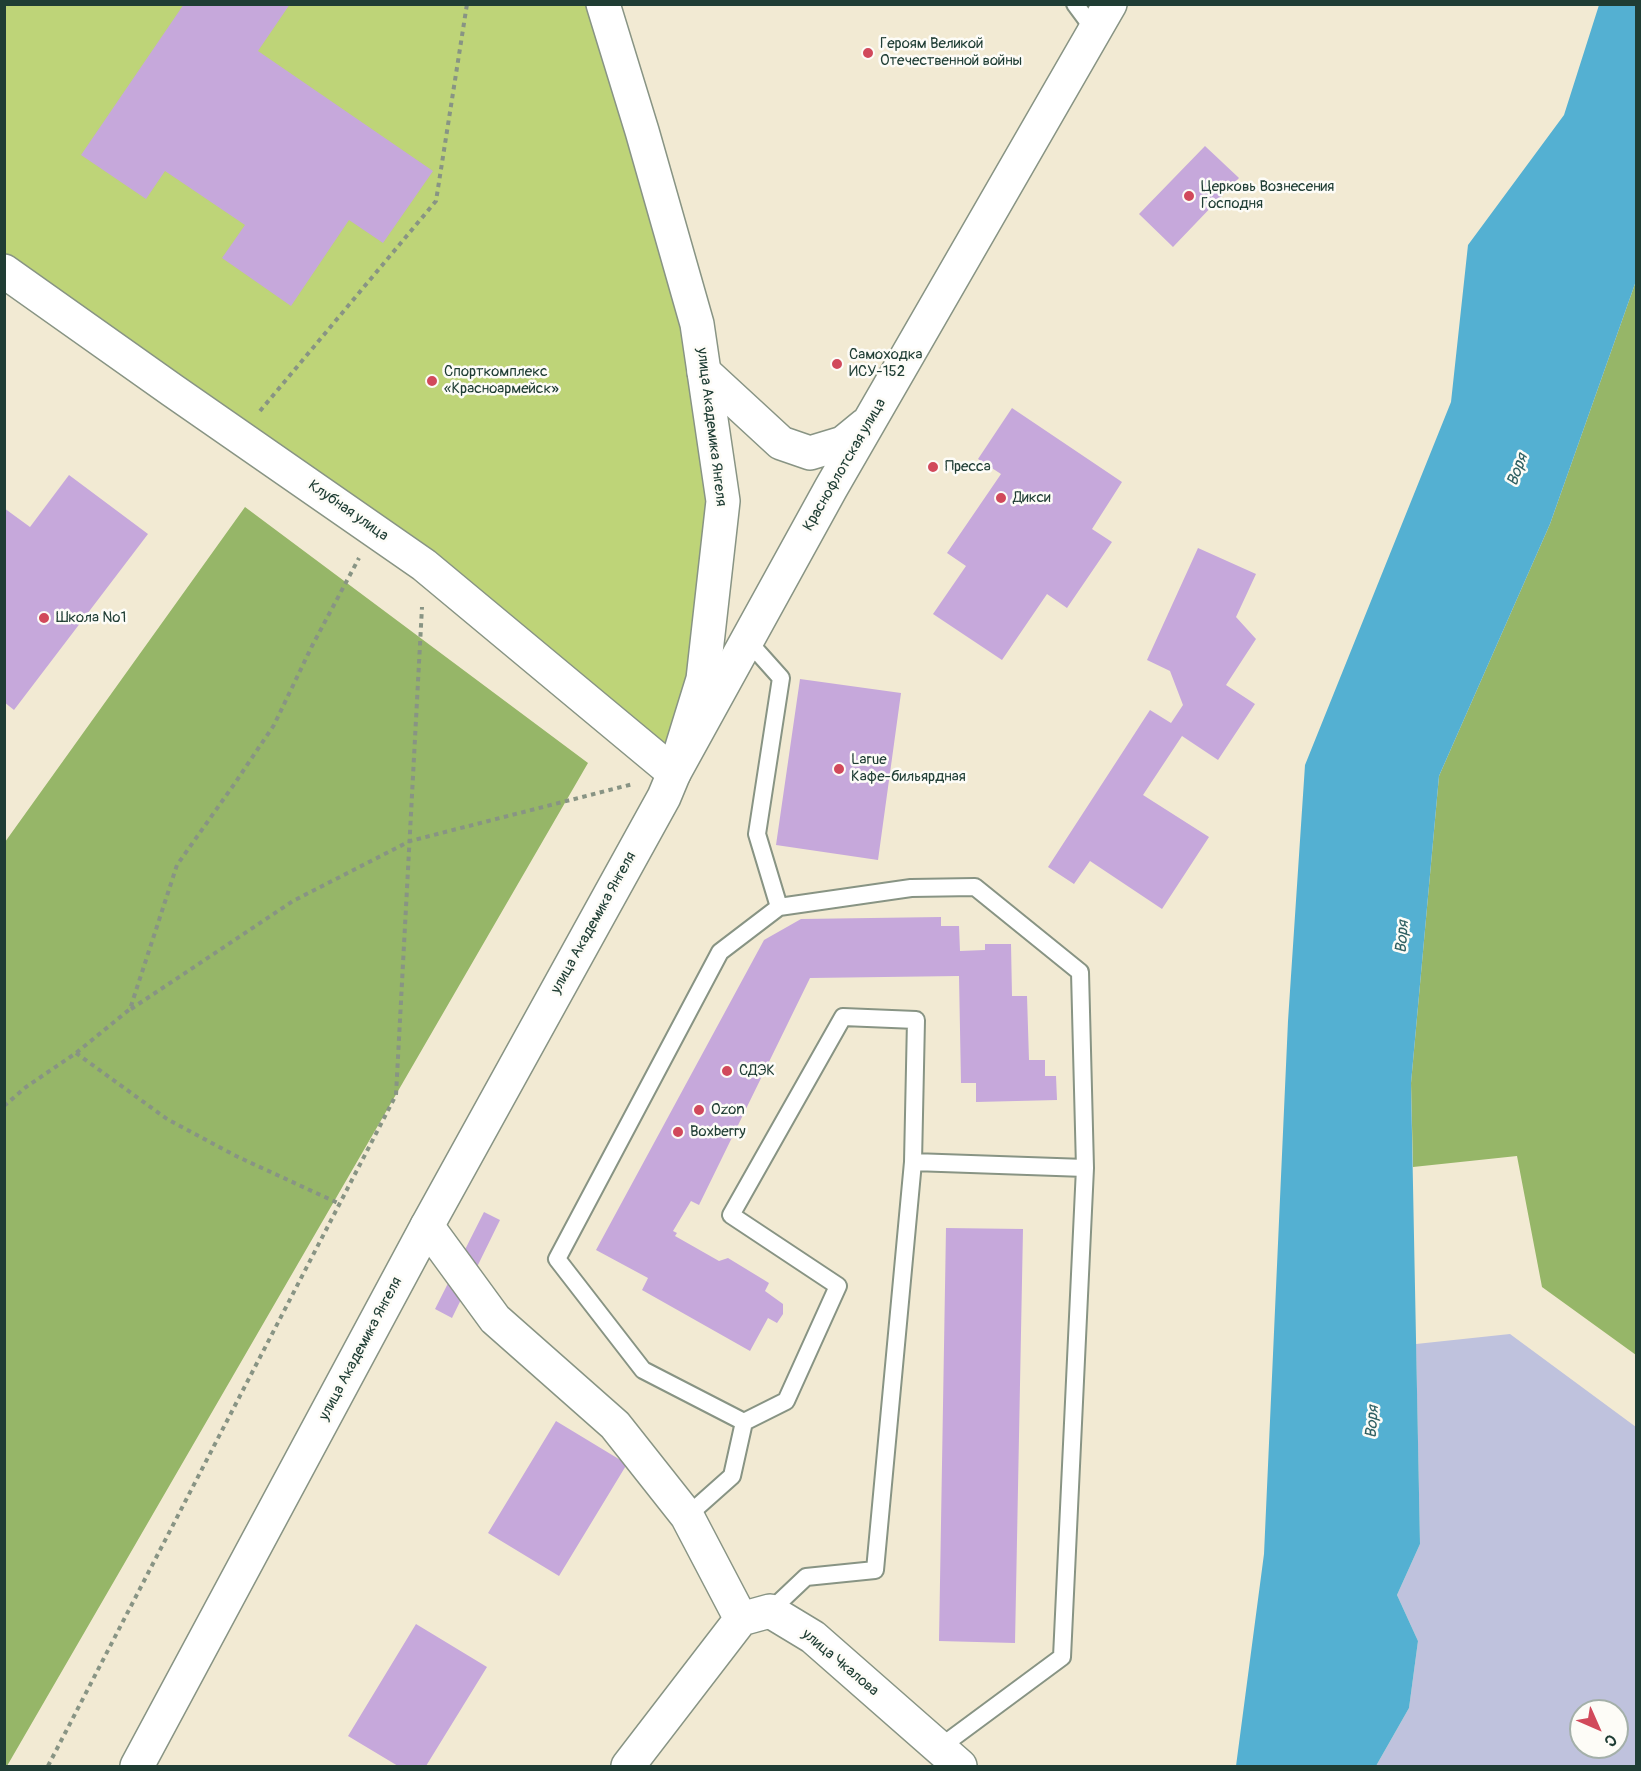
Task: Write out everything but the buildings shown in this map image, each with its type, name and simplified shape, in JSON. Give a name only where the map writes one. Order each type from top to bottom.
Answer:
[{"type":"street","name":"улица Академика Янгеля","points":[[137,1767],[427,1226],[658,807],[674,773],[703,680],[723,501],[697,324],[603,4]]},
{"type":"street","name":"Краснофлотская улица","points":[[674,773],[869,422],[1102,18]]},
{"type":"street","name":"Клубная улица","points":[[4,271],[424,565],[674,773]]},
{"type":"street","points":[[704,372],[780,443],[810,453],[843,443],[869,422]]},
{"type":"street","points":[[427,1226],[495,1319],[615,1425],[687,1516],[756,1615],[628,1767]]},
{"type":"street","name":"улица Чкалова","points":[[756,1615],[813,1637],[950,1757]]},
{"type":"lane","points":[[1075,4],[1102,18]]},
{"type":"lane","points":[[747,640],[781,678],[756,834],[779,907]]},
{"type":"lane","points":[[744,1422],[643,1370],[557,1259],[720,952],[779,907],[911,888],[975,887],[1080,972],[1085,1168],[1062,1657],[950,1757]]},
{"type":"lane","points":[[744,1422],[786,1401],[838,1286],[731,1215],[843,1017],[916,1020],[912,1162],[875,1570],[806,1577],[756,1615]]},
{"type":"lane","points":[[912,1162],[1085,1168]]},
{"type":"lane","points":[[687,1516],[732,1476],[744,1422]]},
{"type":"path","points":[[239,436],[436,201],[467,4]]},
{"type":"path","points":[[130,1009],[177,865],[274,725],[312,646],[374,530]]},
{"type":"path","points":[[48,1767],[396,1095],[424,565]]},
{"type":"path","points":[[4,1106],[26,1087],[76,1053],[130,1009],[293,901],[410,841],[674,773]]},
{"type":"path","points":[[76,1053],[166,1119],[236,1156],[340,1204]]},
{"type":"shaded area","points":[[1510,1334],[1636,1427],[1636,1766],[1376,1766],[1409,1708],[1418,1641],[1397,1595],[1420,1544],[1416,1344]]},
{"type":"green space","name":"Спорткомплекс «Красноармейск»","points":[[5,5],[601,5],[697,324],[723,501],[674,773],[424,565],[5,271]]},
{"type":"green space","points":[[1636,281],[1636,1355],[1542,1287],[1517,1156],[1413,1167],[1411,1083],[1439,776],[1550,524]]},
{"type":"green space","points":[[245,507],[588,763],[5,1766],[5,842]]},
{"type":"water","name":"Воря","points":[[1599,5],[1636,5],[1636,281],[1550,524],[1439,776],[1411,1083],[1420,1544],[1397,1595],[1418,1641],[1409,1708],[1376,1766],[1236,1766],[1264,1554],[1288,1021],[1305,765],[1451,402],[1468,245],[1564,115]]},
{"type":"place","name":"Героям Великой Отечественной войны","points":[[868,53]]},
{"type":"place","name":"Церковь Вознесения Господня","points":[[1189,196]]},
{"type":"place","name":"Самоходка ИСУ-152","points":[[837,364]]},
{"type":"place","name":"Спорткомплекс «Красноармейск»","points":[[432,381]]},
{"type":"place","name":"Пресса","points":[[933,467]]},
{"type":"place","name":"Дикси","points":[[1001,498]]},
{"type":"place","name":"Школа №1","points":[[44,618]]},
{"type":"place","name":"Larue Кафе-бильярдная","points":[[839,769]]},
{"type":"place","name":"СДЭК","points":[[727,1071]]},
{"type":"place","name":"Ozon","points":[[699,1110]]},
{"type":"place","name":"Boxberry","points":[[678,1132]]}]
